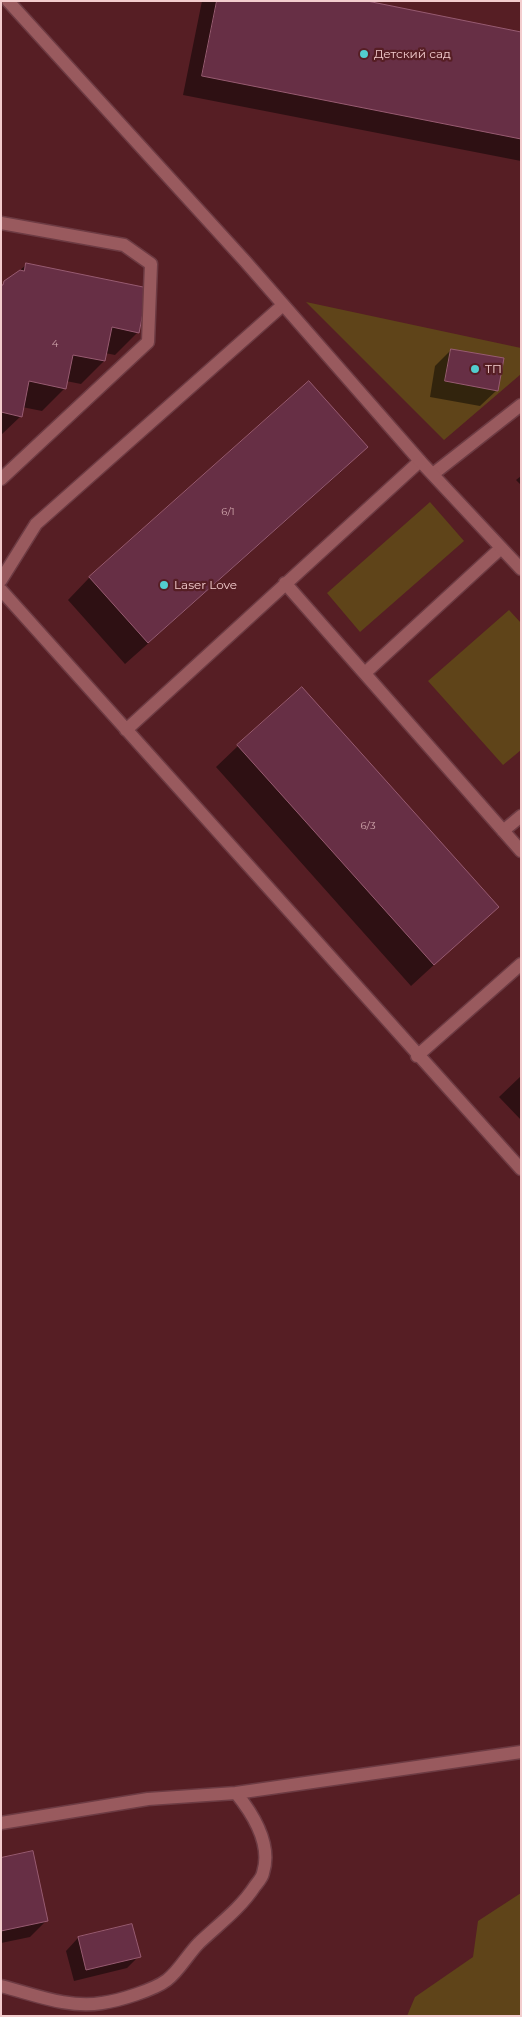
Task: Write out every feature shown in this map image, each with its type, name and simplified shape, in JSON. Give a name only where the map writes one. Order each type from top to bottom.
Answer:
[{"type":"street","points":[[8,1],[283,305],[420,460],[521,569]]},
{"type":"street","points":[[1,224],[124,245],[151,264],[148,342],[1,479]]},
{"type":"street","points":[[1,580],[36,524],[283,305]]},
{"type":"street","points":[[433,474],[521,405]]},
{"type":"street","points":[[126,730],[420,460]]},
{"type":"street","points":[[365,673],[501,548]]},
{"type":"street","points":[[285,583],[521,851]]},
{"type":"street","points":[[1,590],[521,1169]]},
{"type":"street","points":[[503,831],[521,816]]},
{"type":"street","points":[[418,1056],[521,964]]},
{"type":"street","points":[[1,1824],[148,1799],[236,1794],[521,1752]]},
{"type":"street","points":[[1,1986],[58,2001],[100,2004],[123,1998],[166,1980],[199,1943],[235,1912],[263,1875],[265,1852],[258,1826],[236,1794]]},
{"type":"shaded area","points":[[306,302],[521,348],[521,374],[444,440]]},
{"type":"shaded area","points":[[430,502],[464,541],[360,632],[327,593]]},
{"type":"shaded area","points":[[509,610],[521,623],[521,750],[503,765],[428,681]]},
{"type":"shaded area","points":[[521,1893],[521,2016],[407,2016],[415,1997],[473,1957],[478,1921]]},
{"type":"building","name":"Детский сад","points":[[217,1],[367,1],[521,32],[521,139],[202,76]]},
{"type":"building","points":[[26,263],[148,288],[139,333],[112,327],[105,361],[73,355],[66,389],[29,381],[22,417],[1,412],[1,285],[20,270],[24,271]]},
{"type":"building","name":"ТП","points":[[451,349],[504,358],[498,391],[445,381]]},
{"type":"building","points":[[309,381],[368,447],[148,643],[89,577]]},
{"type":"building","points":[[302,687],[499,907],[434,965],[237,745]]},
{"type":"building","points":[[33,1851],[48,1921],[1,1931],[1,1858]]},
{"type":"building","points":[[132,1924],[141,1957],[86,1970],[78,1937]]},
{"type":"place","name":"Детский сад","points":[[364,54]]},
{"type":"place","name":"ТП","points":[[475,369]]},
{"type":"place","name":"Laser Love","points":[[164,585]]}]
